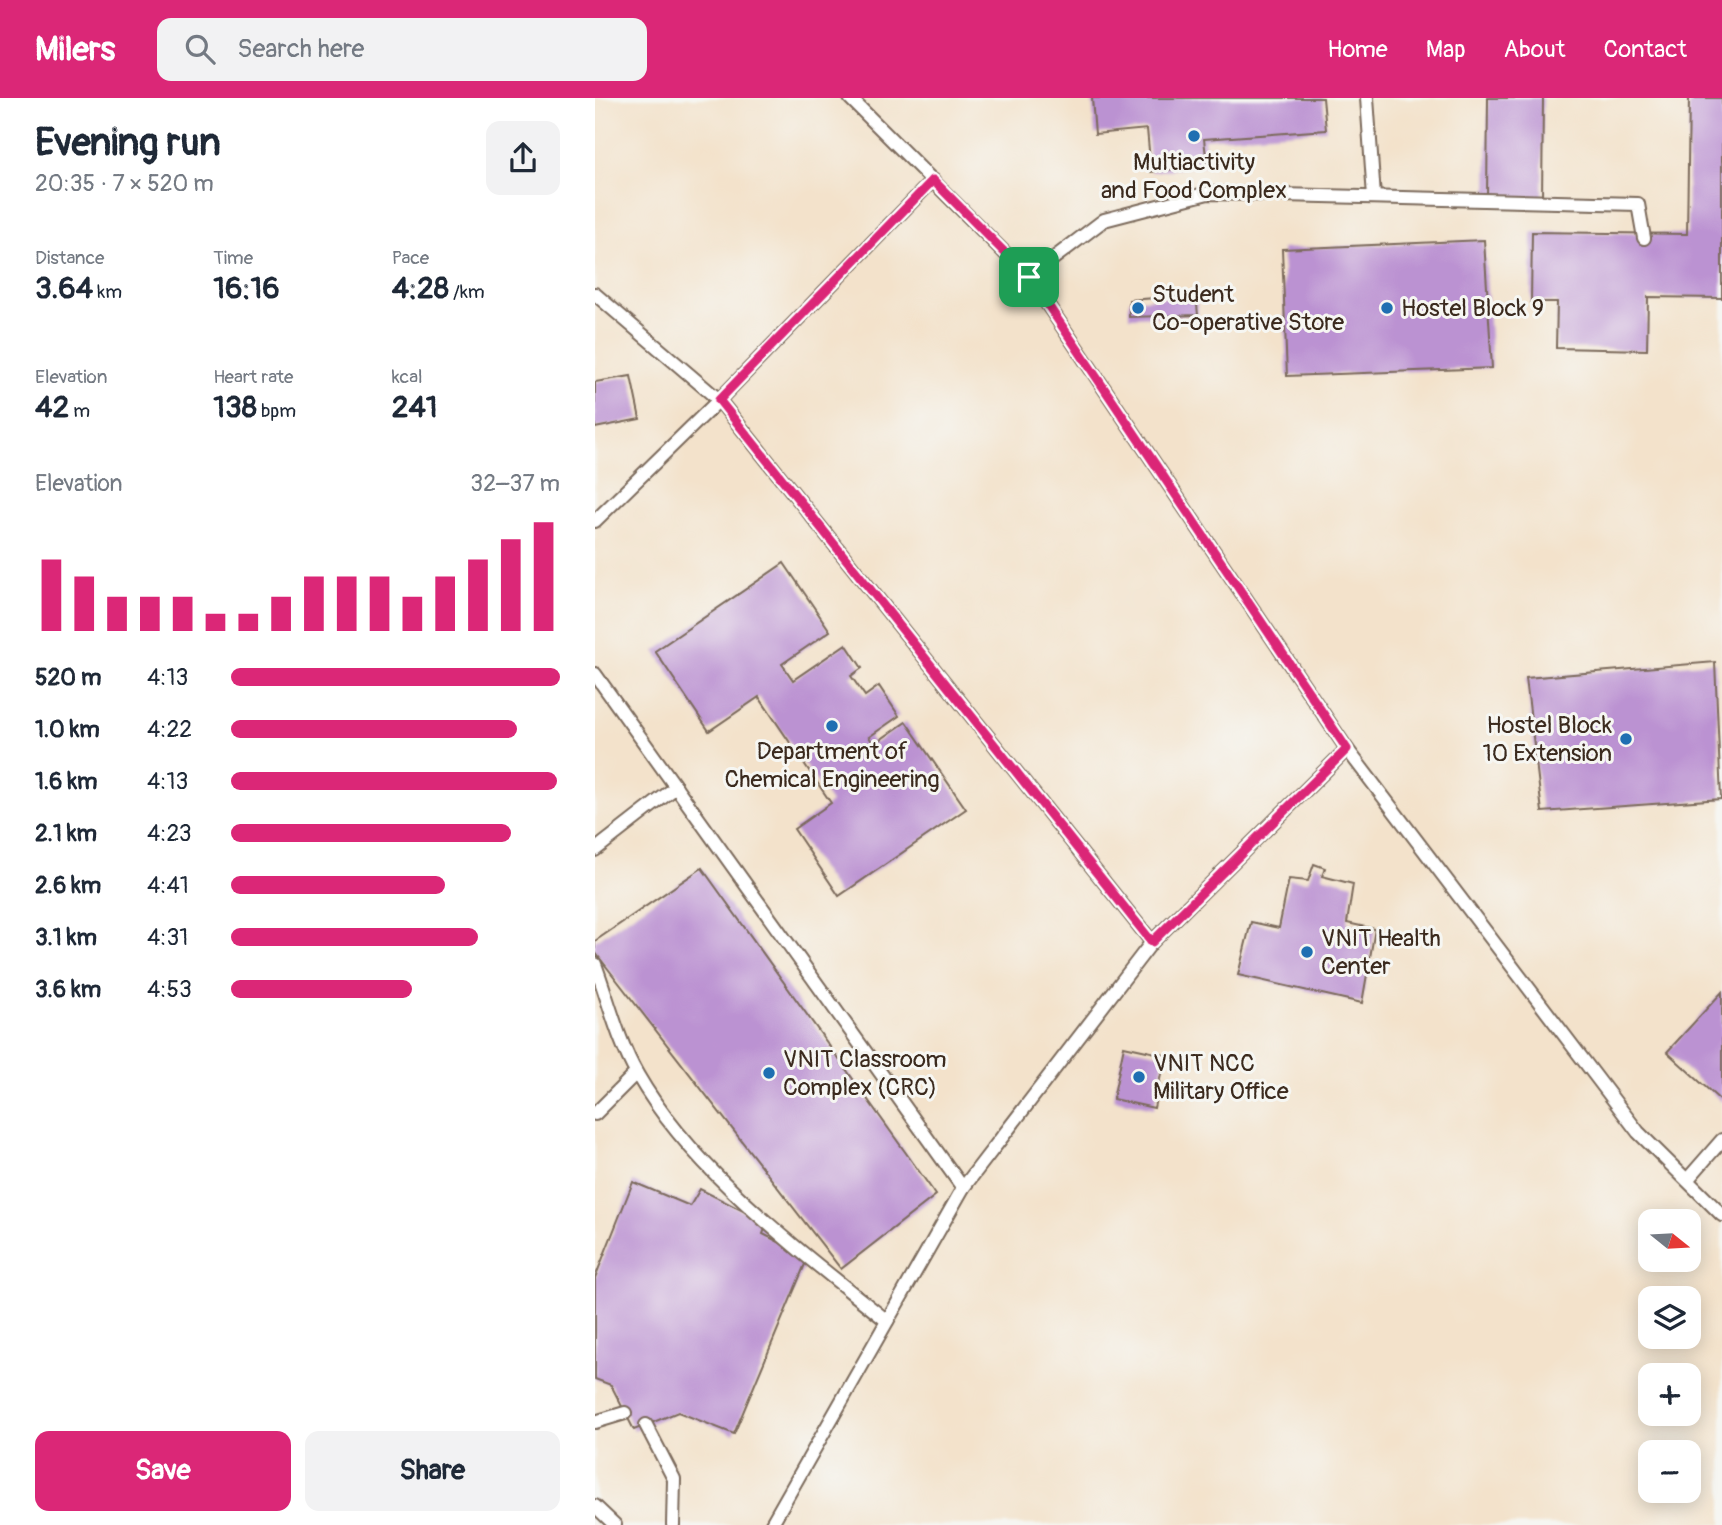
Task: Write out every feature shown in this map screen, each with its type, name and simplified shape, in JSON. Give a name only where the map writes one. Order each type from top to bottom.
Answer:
[{"type":"lane","points":[[850,98],[1029,277],[1347,749],[1637,1132],[1722,1215]]},
{"type":"lane","points":[[1367,98],[1374,197]]},
{"type":"lane","points":[[595,521],[719,400],[933,180]]},
{"type":"lane","points":[[1029,277],[1104,220],[1208,193],[1638,204],[1644,238]]},
{"type":"lane","points":[[595,294],[719,400],[1152,942]]},
{"type":"lane","points":[[595,674],[963,1188]]},
{"type":"lane","points":[[771,1525],[963,1188],[1152,942],[1347,749]]},
{"type":"lane","points":[[595,850],[676,787]]},
{"type":"lane","points":[[595,964],[636,1073],[680,1135],[767,1223],[887,1321]]},
{"type":"lane","points":[[595,1114],[636,1073]]},
{"type":"lane","points":[[1687,1180],[1722,1140]]},
{"type":"lane","points":[[595,1422],[625,1413]]},
{"type":"lane","points":[[646,1425],[674,1479],[673,1525]]},
{"type":"lane","points":[[595,1506],[615,1525]]},
{"type":"building","name":"Multiactivity and Food Complex","points":[[1092,98],[1323,98],[1326,130],[1204,139],[1207,165],[1151,172],[1147,129],[1095,134]]},
{"type":"building","points":[[1488,98],[1543,98],[1542,201],[1487,199]]},
{"type":"building","points":[[1689,98],[1722,98],[1722,298],[1648,297],[1647,350],[1556,348],[1557,302],[1531,302],[1532,232],[1687,234]]},
{"type":"building","name":"Hostel Block 9","points":[[1484,240],[1492,368],[1287,376],[1282,249]]},
{"type":"building","points":[[1196,295],[1198,315],[1129,317],[1129,300]]},
{"type":"building","points":[[631,376],[640,419],[595,428],[595,382]]},
{"type":"building","name":"Department of Chemical Engineering","points":[[784,563],[830,631],[782,664],[793,680],[846,644],[862,668],[851,676],[865,696],[879,686],[899,716],[869,737],[874,744],[906,722],[966,809],[839,896],[794,829],[831,803],[759,697],[709,731],[655,651]]},
{"type":"building","name":"Hostel Block 10 Extension","points":[[1715,662],[1721,799],[1542,812],[1526,678]]},
{"type":"building","name":"VNIT Health Center","points":[[1314,864],[1325,868],[1322,876],[1353,884],[1347,923],[1375,929],[1362,1003],[1238,975],[1251,922],[1279,928],[1289,879],[1308,881]]},
{"type":"building","name":"VNIT Classroom Complex (CRC)","points":[[702,868],[936,1195],[841,1269],[595,952],[595,941]]},
{"type":"building","points":[[1722,992],[1722,1102],[1667,1052]]},
{"type":"building","name":"VNIT NCC Military Office","points":[[1124,1046],[1165,1055],[1154,1108],[1113,1099]]},
{"type":"building","points":[[633,1182],[690,1206],[700,1189],[767,1223],[763,1234],[808,1257],[734,1434],[678,1412],[634,1430],[611,1385],[595,1379],[595,1278]]},
{"type":"place","name":"Multiactivity and Food Complex","points":[[1194,136]]},
{"type":"place","name":"Student Co-operative Store","points":[[1138,308]]},
{"type":"place","name":"Hostel Block 9","points":[[1387,308]]},
{"type":"place","name":"Department of Chemical Engineering","points":[[832,726]]},
{"type":"place","name":"Hostel Block 10 Extension","points":[[1626,739]]},
{"type":"place","name":"VNIT Health Center","points":[[1307,952]]},
{"type":"place","name":"VNIT Classroom Complex (CRC)","points":[[769,1073]]},
{"type":"place","name":"VNIT NCC Military Office","points":[[1139,1077]]},
{"type":"route","points":[[933,180],[1029,277],[1347,749],[1152,942],[719,400],[933,180]]}]
